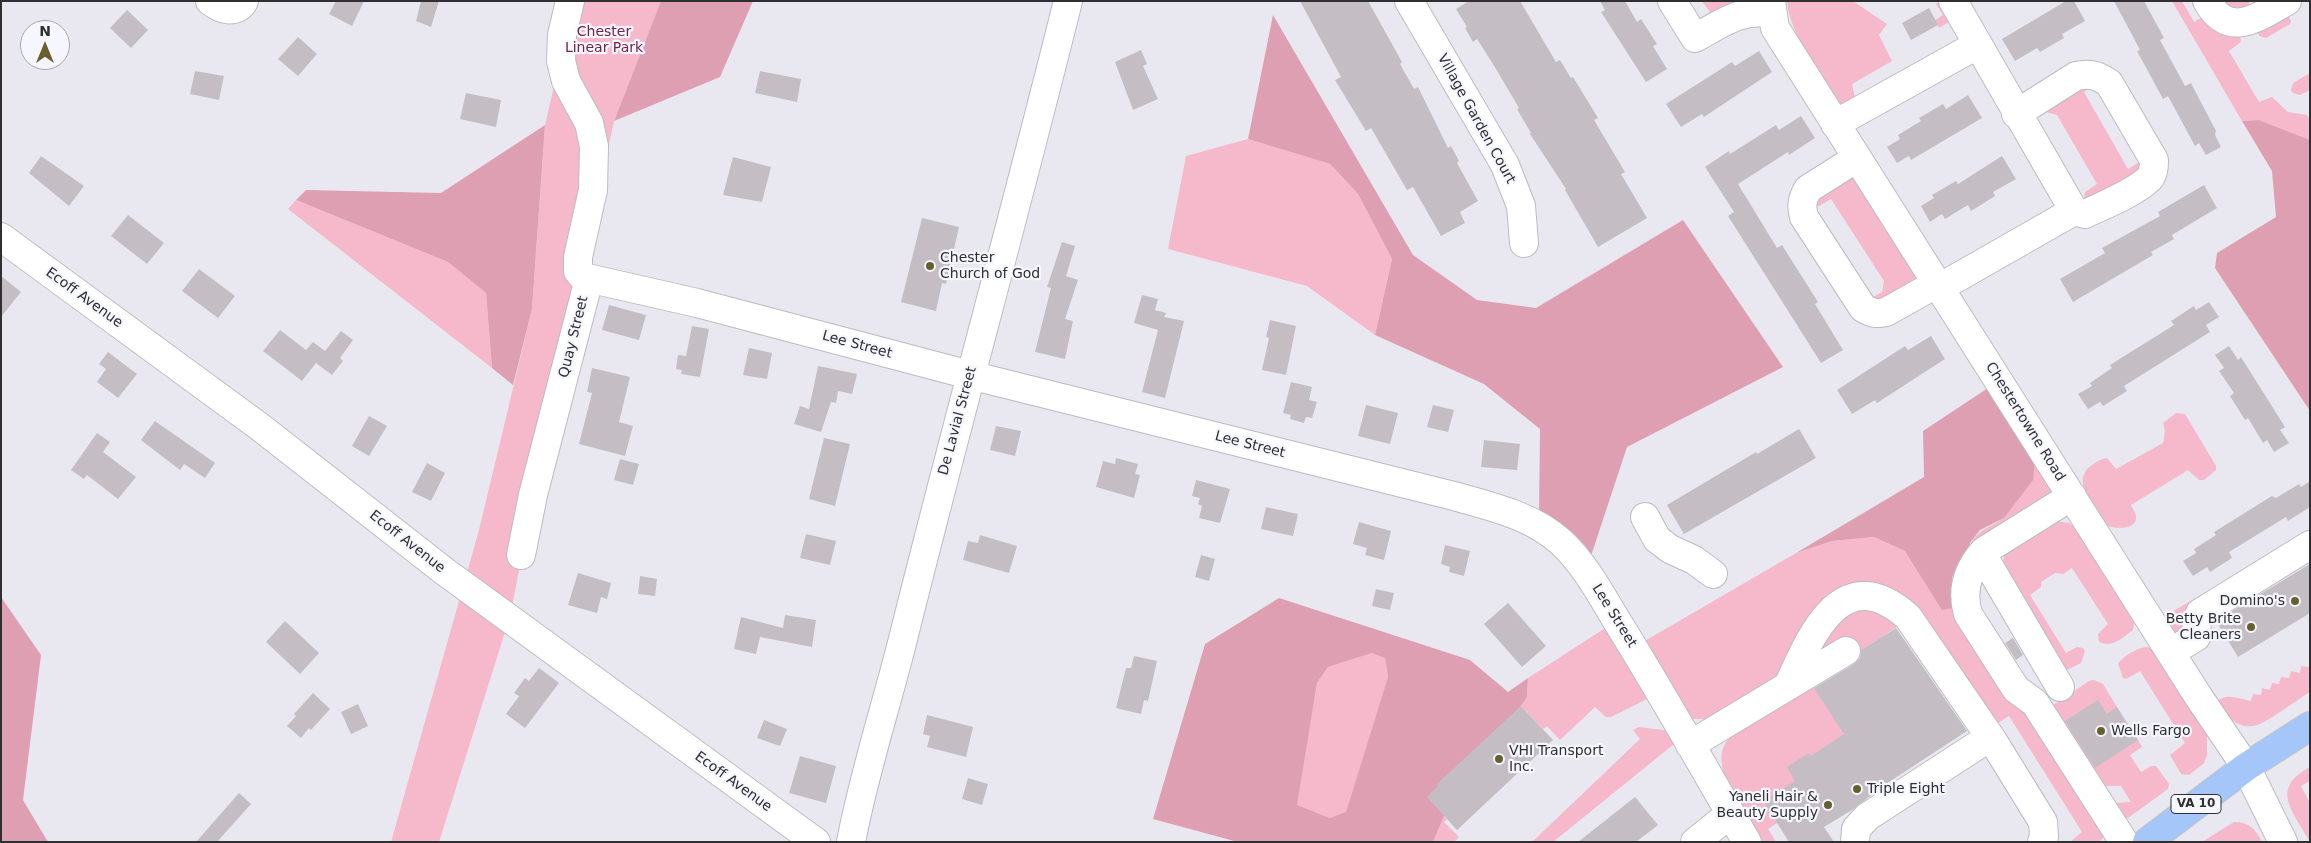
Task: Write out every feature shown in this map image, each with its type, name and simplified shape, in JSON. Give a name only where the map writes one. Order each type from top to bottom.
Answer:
[{"type":"main road","name":"VA 10","points":[[2160,838],[2246,767],[2310,726]]},
{"type":"street","name":"Quay Street","points":[[521,555],[533,495],[589,279],[580,274],[578,267],[580,246],[593,190],[594,146],[589,123],[566,81],[560,61],[562,35],[570,1]]},
{"type":"street","name":"De Lavial Street","points":[[850,842],[860,795],[902,643],[970,374],[1068,1]]},
{"type":"street","name":"Village Garden Court","points":[[1409,1],[1504,165],[1521,206],[1524,243]]},
{"type":"street","points":[[1672,1],[1695,38],[1742,13],[1772,7]]},
{"type":"street","points":[[1953,1],[2016,114],[2074,211]]},
{"type":"street","points":[[2207,1],[2221,18],[2234,23],[2247,23],[2287,1]]},
{"type":"street","name":"Chestertowne Road","points":[[1772,7],[1775,28],[2246,767],[2283,842]]},
{"type":"street","points":[[1835,124],[1977,45]]},
{"type":"street","points":[[1857,158],[1808,189],[1803,196],[1801,207],[1804,217],[1863,308],[1877,314],[1886,312],[1938,286],[2074,211],[2086,214],[2150,178],[2154,169],[2154,160],[2109,83],[2094,75],[2076,76],[2016,114]]},
{"type":"street","name":"Ecoff Avenue","points":[[1,237],[260,427],[444,571],[816,842]]},
{"type":"street","name":"Lee Street","points":[[589,279],[697,303],[1454,496],[1514,513],[1539,525],[1561,542],[1580,562],[1747,842]]},
{"type":"street","points":[[2072,496],[1977,562],[1966,586],[1964,602],[1968,614],[2016,690],[2035,703],[2124,842]]},
{"type":"street","points":[[1644,517],[1657,539],[1670,549],[1694,560],[1713,574]]},
{"type":"street","points":[[2171,652],[2196,638],[2197,620],[2200,613],[2310,545]]},
{"type":"street","points":[[1977,562],[2053,692]]},
{"type":"street","points":[[1788,686],[1802,654],[1822,619],[1835,607],[1851,598],[1866,596],[1882,598],[1894,605],[1908,617],[1990,737],[2043,822],[2044,837],[2042,842]]},
{"type":"street","points":[[1690,745],[1846,651]]},
{"type":"street","points":[[1855,842],[1856,829],[1866,817],[1990,737]]},
{"type":"street","points":[[1695,842],[1730,814]]},
{"type":"green space","name":"Chester Linear Park","points":[[574,1],[661,1],[614,121],[510,616],[439,842],[391,842],[479,530],[532,309],[545,125]]},
{"type":"green space","points":[[1702,1],[1749,1],[1701,26],[1698,20],[1710,12]]},
{"type":"green space","points":[[1787,1],[1853,1],[1887,24],[1879,35],[1892,61],[1852,84],[1855,98],[1845,106],[1839,104],[1800,40],[1789,13]]},
{"type":"green space","points":[[1940,1],[1951,21],[1939,28],[1935,20],[1943,15],[1936,4]]},
{"type":"green space","points":[[2172,1],[2182,1],[2194,22],[2204,16],[2240,35],[2241,42],[2229,51],[2259,102],[2272,97],[2288,112],[2307,115],[2310,119],[2310,140],[2259,120],[2242,121]]},
{"type":"green space","points":[[2222,1],[2248,1],[2251,7],[2239,15]]},
{"type":"green space","points":[[2288,14],[2291,21],[2290,24],[2266,38],[2259,36],[2258,30]]},
{"type":"green space","points":[[2310,73],[2310,90],[2300,95],[2293,93],[2291,90],[2293,83]]},
{"type":"green space","points":[[2090,80],[2097,83],[2084,92],[2128,169],[2143,160],[2144,168],[2087,201],[2084,200],[2085,192],[2097,184],[2057,115],[2046,112],[2036,116]]},
{"type":"green space","points":[[1248,139],[1330,164],[1358,194],[1392,259],[1375,335],[1307,286],[1168,249],[1186,156]]},
{"type":"green space","points":[[1853,177],[1917,276],[1917,280],[1879,303],[1873,300],[1873,297],[1882,292],[1884,281],[1831,199],[1819,206],[1815,206],[1814,199]]},
{"type":"green space","points":[[296,200],[448,262],[486,293],[492,368],[288,209]]},
{"type":"green space","points":[[2176,413],[2185,414],[2216,466],[2216,470],[2204,480],[2199,480],[2188,470],[2131,505],[2136,516],[2136,521],[2133,524],[2120,528],[2108,526],[2086,496],[2083,479],[2086,471],[2096,462],[2107,458],[2116,469],[2163,443],[2165,431],[2163,423]]},
{"type":"green space","points":[[2035,460],[2051,486],[2052,493],[1969,553],[1970,546],[1976,536],[2005,515]]},
{"type":"green space","points":[[2055,521],[2069,523],[2081,532],[2135,619],[2133,630],[2113,643],[2104,644],[2099,642],[2098,634],[2108,624],[2072,568],[2063,574],[2055,573],[2041,582],[2041,587],[2030,595],[2066,653],[2077,647],[2083,648],[2085,651],[2081,663],[2064,670],[2002,569],[2005,551]]},
{"type":"green space","points":[[2310,531],[2191,625],[2177,634],[2175,633],[2165,616]]},
{"type":"green space","points":[[1874,537],[1905,551],[1958,607],[2092,818],[2103,830],[2103,838],[2099,842],[2070,842],[2082,832],[2009,716],[1995,725],[1865,589],[1780,677],[1714,719],[1692,719],[1684,714],[1643,642],[1796,553],[1832,541]]},
{"type":"green space","points":[[1856,604],[1903,623],[1855,654],[1805,668],[1808,655]]},
{"type":"green space","points":[[1610,625],[1649,698],[1611,717],[1606,717],[1595,707],[1560,740],[1547,726],[1543,729],[1521,706],[1527,697],[1528,678]]},
{"type":"green space","points":[[2146,647],[2153,648],[2207,733],[2207,755],[2204,763],[2189,775],[2181,774],[2170,755],[2185,743],[2140,671],[2126,679],[2123,678],[2118,664],[2130,653]]},
{"type":"green space","points":[[1372,653],[1385,657],[1388,678],[1346,813],[1330,818],[1296,805],[1317,683],[1328,667]]},
{"type":"green space","points":[[2310,664],[2310,692],[2262,723],[2244,726],[2233,721],[2224,712],[2219,700],[2222,698],[2234,697],[2251,701],[2253,694],[2261,695],[2262,688],[2270,690],[2272,683],[2279,684],[2281,677],[2289,678],[2291,671],[2300,673],[2301,666],[2309,667]]},
{"type":"green space","points":[[2094,680],[2103,684],[2117,707],[2084,740],[2138,740],[2142,747],[2130,755],[2141,772],[2151,766],[2156,766],[2169,784],[2168,789],[2128,818],[2124,817],[2114,803],[2131,802],[2121,786],[2101,786],[2052,706],[2089,681]]},
{"type":"green space","points":[[1810,683],[1858,733],[1812,783],[1763,801],[1777,823],[1768,829],[1776,842],[1763,842],[1723,772],[1722,751],[1728,739],[1748,721]]},
{"type":"green space","points":[[1639,727],[1671,731],[1679,740],[1553,842],[1532,842],[1640,739],[1633,730]]},
{"type":"green space","points":[[2310,767],[2310,781],[2301,786],[2310,803],[2310,842],[2288,801],[2288,792],[2290,784],[2298,775]]},
{"type":"green space","points":[[1444,816],[1447,819],[1444,822],[1459,837],[1454,842],[1433,842]]},
{"type":"green space","points":[[2234,822],[2244,823],[2251,827],[2262,842],[2202,842]]},
{"type":"shaded area","points":[[661,1],[753,1],[720,77],[614,121]]},
{"type":"shaded area","points":[[1273,15],[1413,255],[1477,300],[1536,308],[1683,220],[1783,367],[1627,447],[1589,562],[1539,514],[1540,429],[1484,384],[1375,335],[1392,259],[1358,194],[1330,164],[1248,139]]},
{"type":"shaded area","points":[[2259,120],[2310,140],[2310,411],[2215,268],[2217,253],[2276,217],[2272,171],[2242,121]]},
{"type":"shaded area","points":[[545,125],[532,309],[513,385],[492,368],[486,293],[448,262],[296,200],[306,190],[441,193]]},
{"type":"shaded area","points":[[1988,388],[2035,460],[2033,480],[2004,518],[1980,530],[1970,543],[1969,553],[1957,565],[1952,578],[1958,607],[1942,610],[1905,551],[1874,537],[1832,541],[1796,553],[1924,477],[1923,431]]},
{"type":"shaded area","points":[[1,597],[41,655],[23,800],[48,842],[1,842]]},
{"type":"shaded area","points":[[1279,598],[1470,660],[1508,692],[1528,678],[1527,697],[1521,706],[1444,788],[1444,816],[1433,842],[1238,842],[1153,819],[1205,644]],"holes":[[[1372,653],[1385,658],[1388,677],[1346,812],[1330,818],[1297,805],[1317,683],[1328,667]]]},
{"type":"building","points":[[336,1],[364,1],[352,26],[329,14]]},
{"type":"building","points":[[421,1],[439,1],[431,27],[416,21]]},
{"type":"building","points":[[1300,1],[1368,1],[1402,62],[1400,64],[1414,89],[1418,87],[1448,148],[1451,146],[1459,161],[1457,163],[1478,201],[1460,212],[1465,223],[1441,236],[1413,187],[1407,190],[1371,128],[1366,131],[1335,80],[1341,77]]},
{"type":"building","points":[[1469,1],[1520,1],[1556,62],[1560,60],[1571,78],[1573,77],[1598,118],[1594,120],[1625,172],[1621,174],[1647,218],[1598,247],[1566,189],[1530,134],[1517,109],[1519,108],[1493,64],[1477,39],[1473,42],[1465,28],[1467,27],[1456,9]]},
{"type":"building","points":[[1600,1],[1625,1],[1637,22],[1641,19],[1657,44],[1653,46],[1667,69],[1646,82],[1601,12],[1605,10]]},
{"type":"building","points":[[2066,1],[2074,1],[2085,21],[2062,34],[2064,38],[2040,52],[2037,48],[2015,61],[2002,39]]},
{"type":"building","points":[[2114,1],[2144,1],[2164,38],[2160,40],[2185,86],[2191,83],[2216,131],[2215,135],[2221,147],[2206,155],[2199,143],[2195,146],[2168,96],[2163,99],[2137,51],[2140,50]]},
{"type":"building","points":[[1929,8],[1938,25],[1911,40],[1902,23]]},
{"type":"building","points":[[127,10],[148,30],[131,48],[110,28]]},
{"type":"building","points":[[298,37],[317,54],[298,76],[278,59]]},
{"type":"building","points":[[1141,50],[1147,64],[1143,66],[1158,99],[1133,110],[1115,62]]},
{"type":"building","points":[[1759,51],[1772,72],[1704,117],[1702,114],[1681,127],[1666,104],[1732,62],[1735,66]]},
{"type":"building","points":[[195,71],[224,76],[219,100],[190,94]]},
{"type":"building","points":[[760,71],[801,79],[797,102],[755,93]]},
{"type":"building","points":[[466,93],[501,100],[496,127],[460,119]]},
{"type":"building","points":[[1968,95],[1982,118],[1911,160],[1909,156],[1897,163],[1887,147],[1900,139],[1898,135],[1921,121],[1919,118],[1943,104],[1946,109]]},
{"type":"building","points":[[1801,116],[1815,138],[1789,155],[1788,152],[1738,184],[1777,248],[1782,245],[1818,302],[1815,304],[1843,350],[1821,363],[1728,216],[1734,212],[1705,167],[1729,151],[1730,154],[1776,125],[1779,130]]},
{"type":"building","points":[[41,156],[84,186],[69,206],[29,173]]},
{"type":"building","points":[[2002,156],[2016,179],[1993,192],[1995,196],[1971,211],[1968,205],[1945,219],[1942,214],[1930,222],[1921,206],[1934,198],[1932,195],[1956,181],[1958,184]]},
{"type":"building","points":[[733,157],[771,167],[762,202],[723,195]]},
{"type":"building","points":[[2204,185],[2217,208],[2172,235],[2174,239],[2151,252],[2153,255],[2073,302],[2060,279],[2105,253],[2102,248],[2160,216],[2158,212]]},
{"type":"building","points":[[128,215],[164,243],[147,264],[111,236]]},
{"type":"building","name":"Chester Church of God","points":[[922,218],[959,227],[946,284],[942,283],[936,311],[901,302]]},
{"type":"building","points":[[1062,242],[1075,246],[1066,276],[1078,280],[1065,319],[1073,321],[1065,359],[1035,352],[1051,288],[1047,287]]},
{"type":"building","points":[[199,269],[235,296],[218,318],[182,291]]},
{"type":"building","points":[[1,276],[21,292],[1,317]]},
{"type":"building","points":[[1142,295],[1158,299],[1155,310],[1166,313],[1164,317],[1184,321],[1165,398],[1142,392],[1158,330],[1134,323]]},
{"type":"building","points":[[2209,302],[2219,317],[2206,325],[2210,332],[2124,386],[2127,391],[2103,406],[2100,402],[2088,409],[2078,394],[2092,386],[2090,383],[2112,368],[2110,365],[2174,325],[2171,321],[2194,306],[2196,310]]},
{"type":"building","points":[[609,305],[646,315],[639,340],[602,330]]},
{"type":"building","points":[[1270,320],[1296,326],[1286,375],[1262,370],[1269,338],[1266,337]]},
{"type":"building","points":[[692,326],[709,329],[700,377],[681,374],[682,370],[676,369],[678,355],[686,356]]},
{"type":"building","points":[[280,330],[306,350],[313,342],[325,351],[341,331],[353,340],[340,358],[343,361],[332,375],[316,363],[302,381],[263,351]]},
{"type":"building","points":[[1931,336],[1945,359],[1877,403],[1875,400],[1852,414],[1837,390],[1905,346],[1908,350]]},
{"type":"building","points":[[2229,346],[2238,360],[2241,357],[2285,427],[2280,430],[2289,443],[2274,452],[2267,440],[2263,443],[2248,418],[2245,420],[2230,396],[2234,393],[2219,371],[2224,368],[2215,355]]},
{"type":"building","points":[[749,348],[772,353],[767,379],[743,375]]},
{"type":"building","points":[[108,352],[137,374],[118,398],[97,382],[106,369],[99,364]]},
{"type":"building","points":[[818,366],[857,374],[852,394],[838,391],[836,403],[831,402],[821,432],[794,424],[800,406],[809,409]]},
{"type":"building","points":[[592,368],[630,377],[619,422],[633,426],[625,456],[579,444],[592,393],[587,392]]},
{"type":"building","points":[[1291,382],[1312,387],[1309,400],[1317,402],[1312,418],[1306,417],[1304,423],[1290,419],[1291,415],[1283,413]]},
{"type":"building","points":[[1366,405],[1398,413],[1390,444],[1358,436]]},
{"type":"building","points":[[1433,405],[1454,410],[1448,432],[1427,427]]},
{"type":"building","points":[[369,416],[387,426],[369,456],[352,446]]},
{"type":"building","points":[[155,421],[215,463],[205,478],[184,464],[180,470],[141,440]]},
{"type":"building","points":[[996,426],[1021,431],[1015,456],[990,450]]},
{"type":"building","points":[[1799,429],[1816,458],[1684,534],[1667,505],[1756,452],[1757,454]]},
{"type":"building","points":[[97,433],[110,442],[103,452],[136,477],[118,499],[87,475],[84,479],[71,470]]},
{"type":"building","points":[[824,438],[850,444],[835,506],[809,499]]},
{"type":"building","points":[[1484,440],[1520,444],[1517,470],[1481,467]]},
{"type":"building","points":[[1116,458],[1138,464],[1135,474],[1140,475],[1134,498],[1096,487],[1103,461],[1115,464]]},
{"type":"building","points":[[620,459],[639,464],[633,485],[614,480]]},
{"type":"building","points":[[427,463],[445,473],[431,501],[412,492]]},
{"type":"building","points":[[1196,480],[1230,489],[1220,523],[1199,518],[1202,506],[1198,504],[1200,498],[1192,496]]},
{"type":"building","points":[[2310,481],[2310,507],[2288,521],[2286,517],[2229,552],[2232,558],[2210,572],[2207,567],[2193,576],[2183,561],[2196,553],[2194,549],[2216,535],[2214,532],[2272,496],[2276,498],[2299,484],[2301,487]]},
{"type":"building","points":[[1266,507],[1298,514],[1293,536],[1261,529]]},
{"type":"building","points":[[1359,522],[1391,531],[1384,560],[1365,555],[1367,548],[1353,544]]},
{"type":"building","points":[[806,534],[836,541],[830,565],[800,558]]},
{"type":"building","points":[[980,535],[1017,546],[1009,573],[963,560],[968,541],[978,543]]},
{"type":"building","points":[[1445,545],[1470,551],[1464,576],[1449,572],[1450,567],[1441,564]]},
{"type":"building","points":[[1201,555],[1215,559],[1209,581],[1195,577]]},
{"type":"building","points":[[2310,564],[2310,613],[2238,657],[2216,621]]},
{"type":"building","points":[[578,573],[611,583],[607,599],[601,597],[597,613],[568,605]]},
{"type":"building","points":[[640,576],[657,579],[655,596],[638,594]]},
{"type":"building","points":[[1376,589],[1394,593],[1390,610],[1372,606]]},
{"type":"building","points":[[1508,603],[1546,646],[1522,667],[1484,624]]},
{"type":"building","points":[[785,615],[816,620],[812,647],[760,637],[756,654],[734,649],[741,617],[783,628]]},
{"type":"building","points":[[285,621],[319,653],[300,674],[266,642]]},
{"type":"building","points":[[1896,628],[1967,731],[1824,827],[1834,842],[1789,842],[1763,801],[1795,781],[1787,767],[1809,753],[1811,756],[1844,734],[1814,688],[1854,664],[1860,658],[1861,650]]},
{"type":"building","points":[[2013,638],[2023,655],[2016,660],[2005,643]]},
{"type":"building","points":[[1134,656],[1157,661],[1148,701],[1144,700],[1141,714],[1116,708],[1126,668],[1131,668]]},
{"type":"building","points":[[539,668],[559,683],[525,728],[506,714],[519,696],[514,693],[525,678],[529,681]]},
{"type":"building","points":[[313,693],[330,709],[301,738],[287,726],[296,716],[294,714]]},
{"type":"building","name":"Wells Fargo","points":[[2098,700],[2107,714],[2117,707],[2138,740],[2095,768],[2065,721]]},
{"type":"building","points":[[358,704],[368,726],[351,734],[341,712]]},
{"type":"building","name":"VHI Transport Inc.","points":[[1521,706],[1553,740],[1457,830],[1427,797],[1438,786],[1437,784]]},
{"type":"building","points":[[927,715],[973,727],[966,757],[927,747],[930,736],[923,734]]},
{"type":"building","points":[[764,720],[787,729],[780,746],[757,738]]},
{"type":"building","points":[[800,756],[836,766],[826,803],[789,793]]},
{"type":"building","points":[[968,778],[988,784],[982,805],[962,799]]},
{"type":"building","points":[[239,793],[251,804],[217,842],[196,842]]},
{"type":"building","points":[[1635,797],[1658,825],[1636,842],[1578,842]]},
{"type":"place","name":"Chester Church of God","points":[[930,266]]},
{"type":"place","name":"Domino's","points":[[2295,601]]},
{"type":"place","name":"Betty Brite Cleaners","points":[[2251,627]]},
{"type":"place","name":"Wells Fargo","points":[[2101,731]]},
{"type":"place","name":"VHI Transport Inc.","points":[[1499,759]]},
{"type":"place","name":"Triple Eight","points":[[1857,789]]},
{"type":"place","name":"Yaneli Hair & Beauty Supply","points":[[1828,805]]}]
